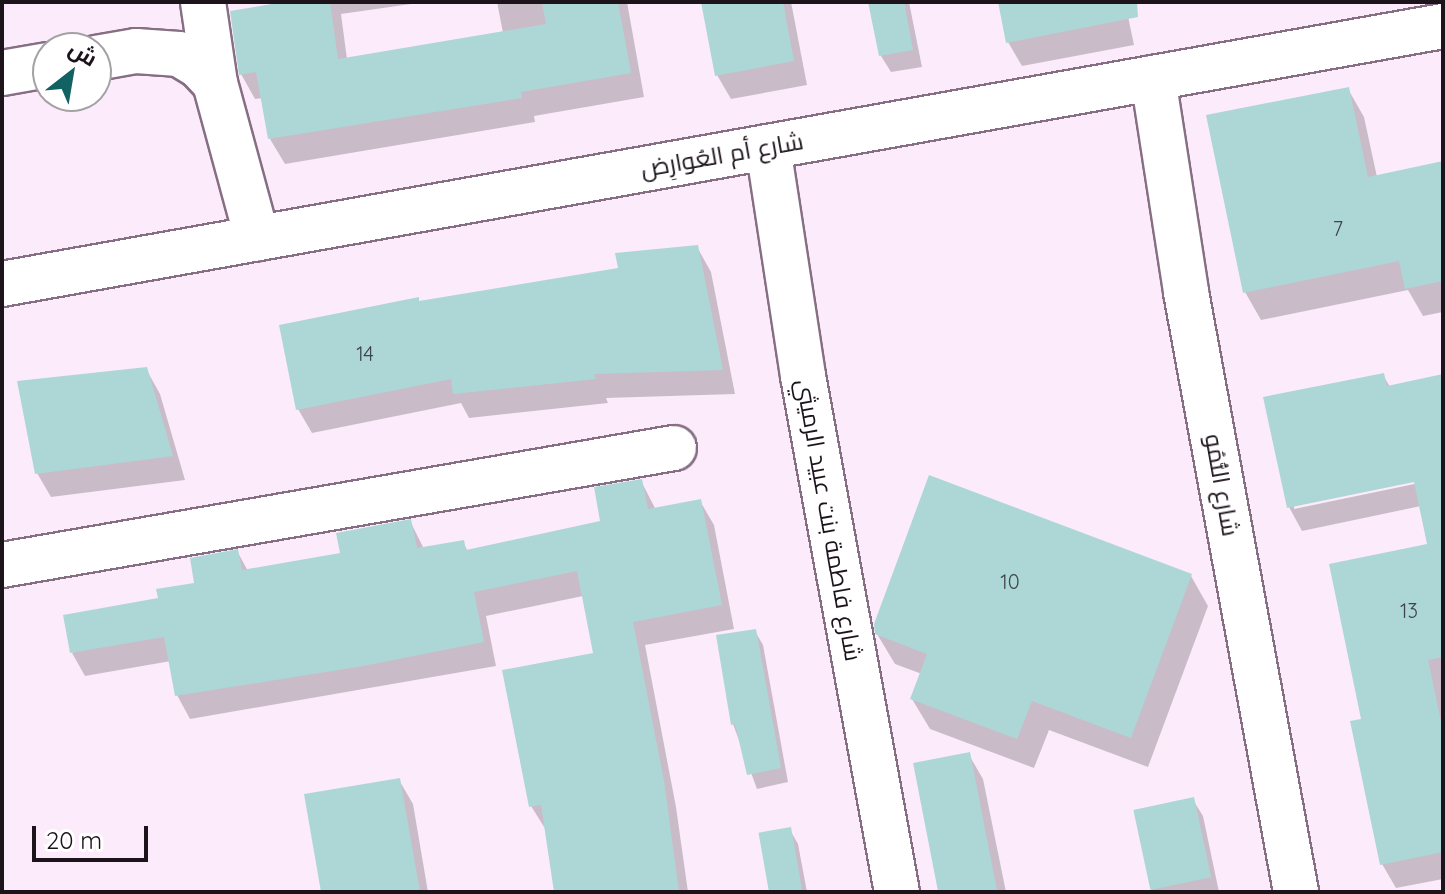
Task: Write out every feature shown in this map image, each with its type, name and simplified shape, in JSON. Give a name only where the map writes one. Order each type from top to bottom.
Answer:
[{"type":"street","points":[[203,2],[215,83],[257,238]]},
{"type":"street","name":"شارع أم العُوارِض","points":[[2,284],[1443,26]]},
{"type":"street","points":[[112,56],[146,51],[179,54],[199,66],[215,83]]},
{"type":"street","points":[[2,73],[32,68]]},
{"type":"street","name":"شارع النُّمُو","points":[[1153,78],[1186,292],[1296,892]]},
{"type":"street","name":"شارع فاطمة بنت عبيد الرميثي","points":[[768,147],[803,376],[897,892]]},
{"type":"street","points":[[2,565],[674,448]]},
{"type":"building","points":[[284,2],[330,2],[338,59],[546,24],[542,2],[618,2],[631,73],[521,92],[522,98],[268,139],[256,72],[239,75],[230,11]]},
{"type":"building","points":[[701,2],[783,2],[794,61],[715,76]]},
{"type":"building","points":[[868,2],[904,2],[913,50],[879,56]]},
{"type":"building","points":[[998,2],[1137,2],[1138,17],[1006,43]]},
{"type":"building","points":[[1349,87],[1368,177],[1443,161],[1443,281],[1405,289],[1399,261],[1243,293],[1206,115]]},
{"type":"building","points":[[698,245],[723,370],[594,374],[596,379],[453,394],[451,379],[296,410],[279,325],[419,297],[419,301],[618,268],[615,253]]},
{"type":"building","points":[[147,367],[173,456],[35,474],[17,381]]},
{"type":"building","points":[[1384,373],[1387,386],[1443,374],[1443,657],[1428,660],[1443,731],[1443,852],[1380,865],[1350,721],[1361,719],[1329,564],[1427,544],[1414,482],[1287,508],[1263,397]]},
{"type":"building","points":[[929,475],[1192,574],[1131,738],[1032,701],[1017,739],[910,699],[927,654],[875,634],[874,624]]},
{"type":"building","points":[[642,479],[648,509],[701,499],[722,605],[633,622],[664,781],[679,892],[554,892],[541,805],[529,807],[502,670],[593,653],[577,571],[474,592],[484,642],[363,666],[175,696],[164,637],[70,653],[63,615],[158,598],[156,589],[194,583],[190,558],[238,549],[242,570],[340,553],[336,533],[411,519],[417,548],[464,540],[466,550],[600,521],[594,487]]},
{"type":"building","points":[[756,629],[781,768],[747,775],[735,724],[731,725],[716,635]]},
{"type":"building","points":[[970,752],[997,892],[938,892],[913,763]]},
{"type":"building","points":[[400,778],[420,892],[321,892],[304,794]]},
{"type":"building","points":[[1194,797],[1211,877],[1150,890],[1133,810]]},
{"type":"building","points":[[791,827],[802,892],[769,892],[759,833]]}]
